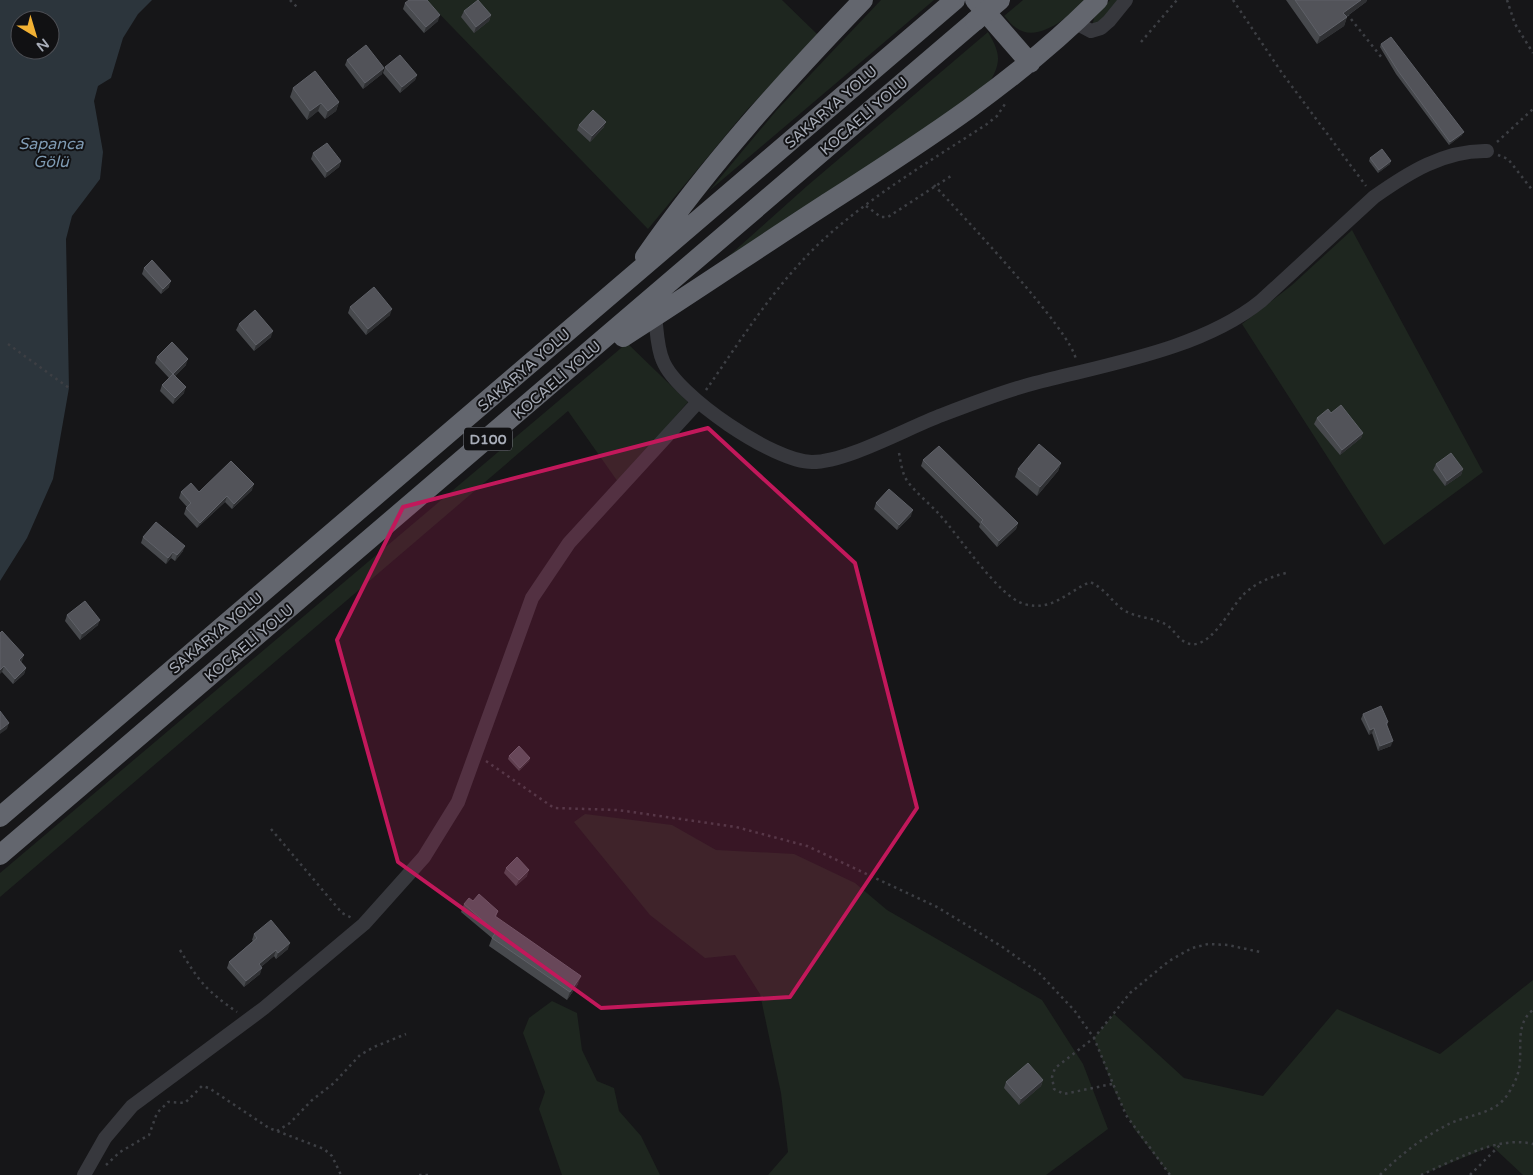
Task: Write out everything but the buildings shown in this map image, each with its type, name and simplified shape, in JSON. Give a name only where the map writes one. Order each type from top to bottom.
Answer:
[{"type":"highway","points":[[629,280],[677,211],[738,136],[806,58],[863,0]]},
{"type":"highway","name":"SAKARYA YOLU","points":[[0,817],[955,0]]},
{"type":"highway","points":[[975,0],[1030,63]]},
{"type":"highway","name":"KOCAELİ YOLU","points":[[0,855],[1000,0]]},
{"type":"highway","points":[[564,374],[878,171],[1010,79],[1076,23],[1098,0]]},
{"type":"street","points":[[1076,23],[1091,31],[1101,28],[1126,0]]},
{"type":"street","points":[[655,316],[663,362],[674,378],[698,402],[771,451],[794,461],[824,461],[849,454],[942,415],[1032,384],[1185,342],[1223,327],[1242,316],[1374,197],[1404,176],[1434,161],[1455,154],[1487,151]]},
{"type":"street","points":[[84,1175],[105,1138],[132,1106],[249,1020],[364,924],[404,881],[438,836],[458,802],[532,598],[547,572],[569,543],[698,402]]},
{"type":"path","points":[[290,0],[298,8]]},
{"type":"path","points":[[1141,42],[1177,0]]},
{"type":"path","points":[[1234,0],[1282,73],[1374,197]]},
{"type":"path","points":[[1508,0],[1515,24],[1533,53]]},
{"type":"path","points":[[1341,9],[1353,19],[1382,58]]},
{"type":"path","points":[[698,402],[755,320],[800,262],[823,240],[866,206],[997,116],[1007,100],[1010,79]]},
{"type":"path","points":[[1533,109],[1487,151],[1508,159],[1533,191]]},
{"type":"path","points":[[866,206],[881,217],[897,214],[950,176]]},
{"type":"path","points":[[934,186],[1011,270],[1070,344],[1075,354],[1077,372]]},
{"type":"path","points":[[8,344],[69,388]]},
{"type":"path","points":[[899,453],[907,482],[940,516],[999,586],[1016,601],[1025,604],[1047,606],[1090,582],[1099,586],[1123,609],[1133,615],[1167,625],[1184,642],[1191,644],[1205,641],[1215,633],[1244,595],[1268,577],[1286,573]]},
{"type":"path","points":[[477,754],[554,808],[618,810],[736,827],[807,846],[937,906],[1032,967],[1074,1010],[1094,1038],[1112,1084],[1135,1130],[1170,1175]]},
{"type":"path","points":[[271,829],[342,913],[364,924]]},
{"type":"path","points":[[1112,1084],[1064,1094],[1054,1089],[1052,1078],[1055,1068],[1094,1038],[1130,993],[1169,961],[1192,948],[1208,944],[1228,945],[1260,952]]},
{"type":"path","points":[[180,950],[199,982],[212,994],[249,1020]]},
{"type":"path","points":[[1380,1175],[1398,1157],[1433,1133],[1457,1120],[1494,1108],[1505,1099],[1518,1073],[1520,1060],[1519,1043],[1522,1029],[1528,1014],[1533,1010]]},
{"type":"path","points":[[277,1131],[290,1123],[311,1101],[334,1083],[360,1056],[374,1047],[406,1034]]},
{"type":"path","points":[[100,1170],[120,1152],[149,1135],[157,1113],[162,1106],[168,1102],[186,1103],[202,1086],[210,1088],[269,1128],[324,1149],[332,1156],[341,1175]]},
{"type":"path","points":[[1421,1175],[1503,1142],[1519,1140],[1533,1144]]},
{"type":"path","points":[[1470,1175],[1503,1142]]},
{"type":"path","points":[[419,1175],[428,1175]]},
{"type":"highlighted area","points":[[708,428],[855,563],[917,808],[790,997],[601,1008],[398,862],[337,640],[403,507]]},
{"type":"shaded area","points":[[426,0],[782,0],[818,35],[745,112],[648,229]]},
{"type":"shaded area","points":[[881,0],[934,0],[709,191],[776,111]]},
{"type":"shaded area","points":[[1023,0],[1085,0],[1071,14],[1053,26],[1033,33],[1024,32],[1015,27],[1004,16]]},
{"type":"shaded area","points":[[1110,0],[1126,0],[1091,31],[1094,18]]},
{"type":"shaded area","points":[[988,32],[996,47],[998,59],[995,72],[987,87],[694,287],[807,186]]},
{"type":"shaded area","points":[[1352,230],[1483,472],[1384,545],[1242,324],[1292,285]]},
{"type":"shaded area","points":[[627,343],[688,402],[618,482],[568,411],[0,897],[0,873]]},
{"type":"shaded area","points":[[585,814],[672,825],[716,850],[794,854],[855,883],[887,910],[1042,1000],[1083,1064],[1108,1129],[1046,1175],[768,1175],[788,1152],[781,1093],[760,994],[735,955],[705,958],[650,915],[574,822]]},
{"type":"shaded area","points":[[1533,980],[1533,1175],[1523,1175],[1492,1146],[1421,1175],[1170,1175],[1135,1130],[1115,1092],[1094,1038],[1114,1014],[1184,1078],[1263,1096],[1337,1009],[1440,1054]]},
{"type":"shaded area","points":[[552,1001],[577,1013],[582,1050],[597,1081],[614,1088],[619,1111],[641,1136],[660,1175],[562,1175],[539,1109],[545,1092],[523,1033],[529,1018]]},
{"type":"water","name":"Sapanca Gölü","points":[[0,0],[152,0],[138,14],[123,38],[111,78],[98,86],[94,101],[103,152],[100,179],[72,216],[66,239],[69,388],[53,479],[27,538],[0,581]]}]
